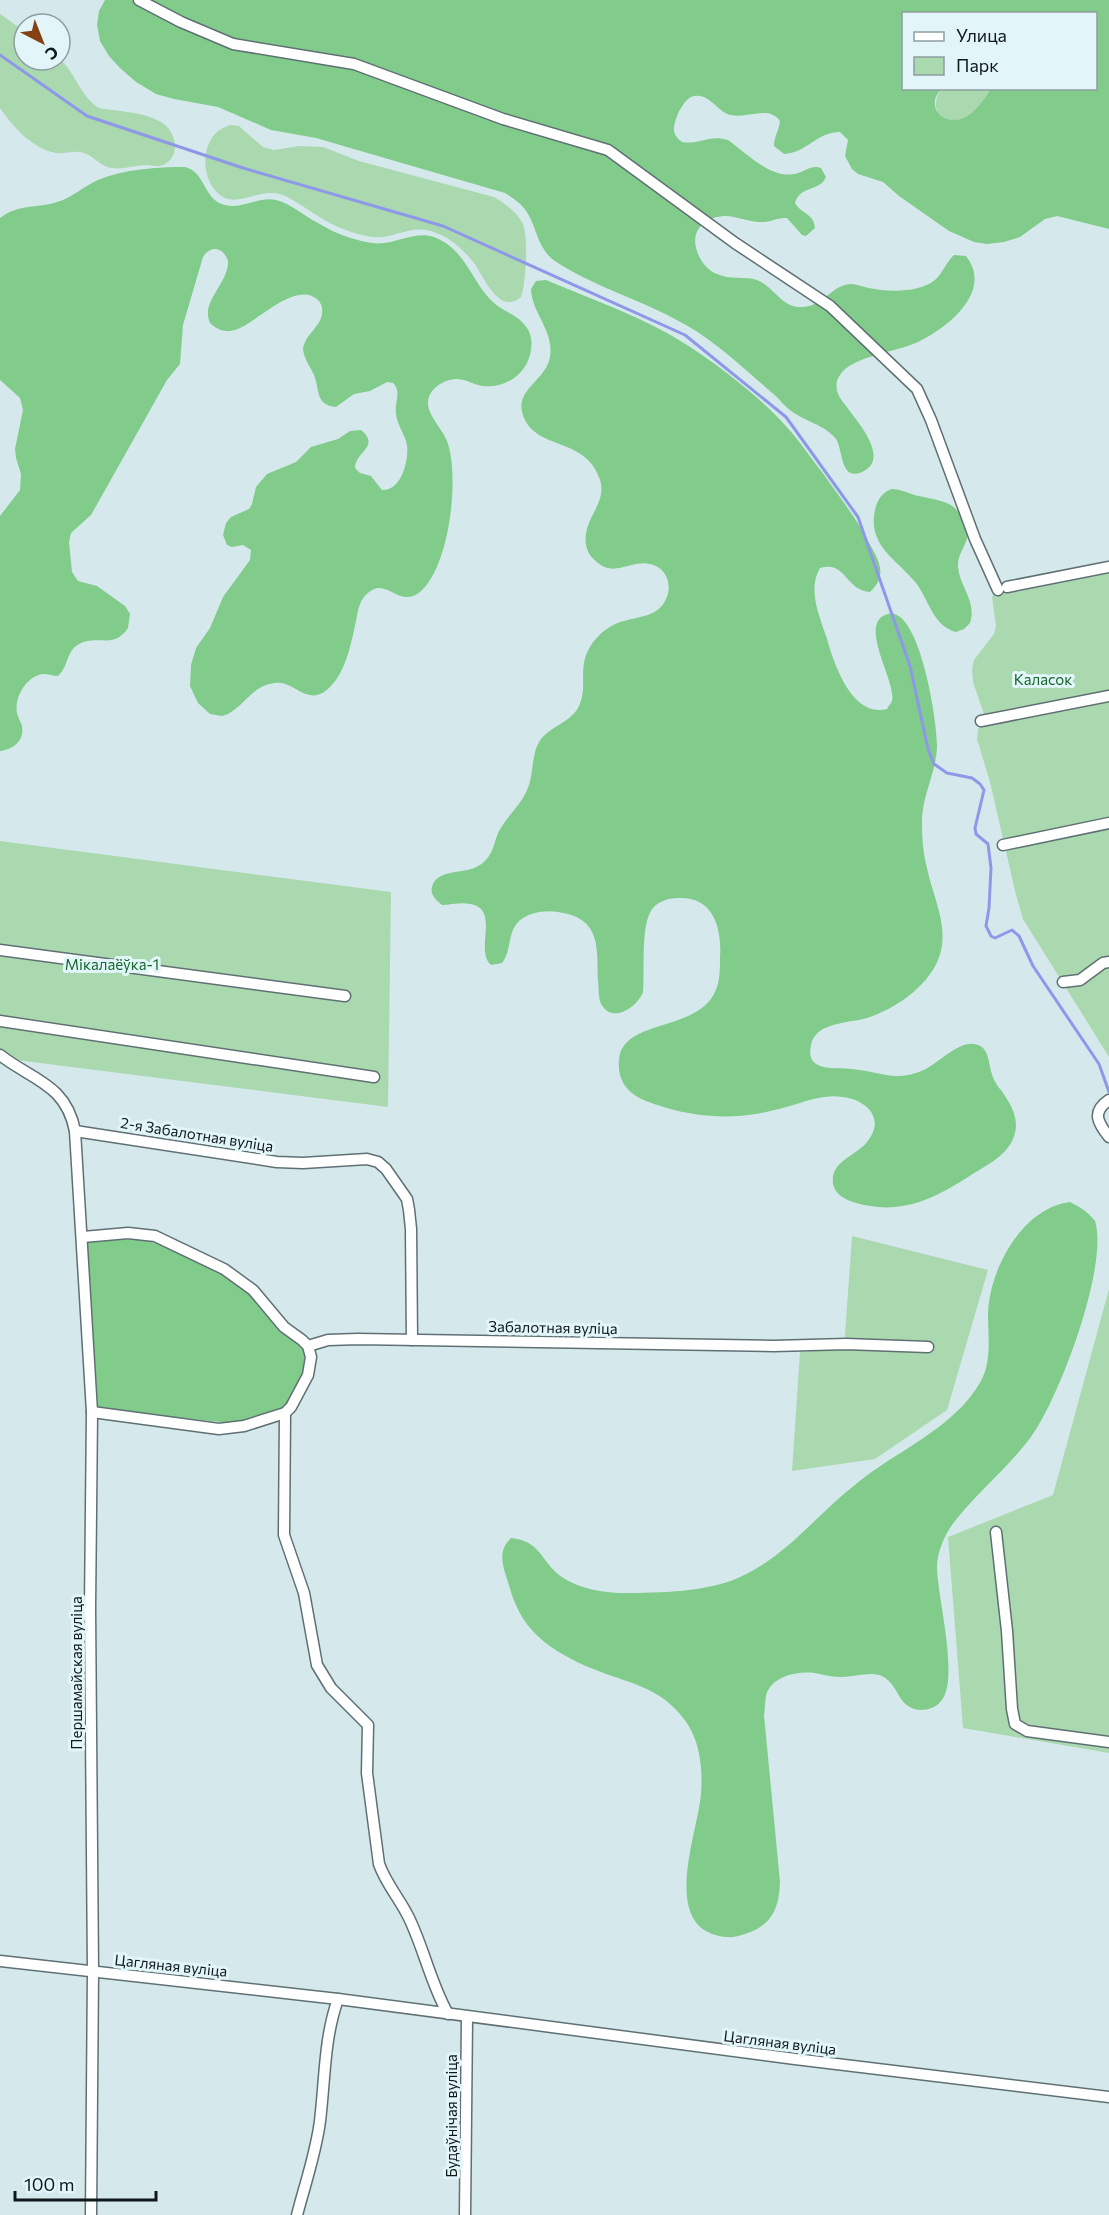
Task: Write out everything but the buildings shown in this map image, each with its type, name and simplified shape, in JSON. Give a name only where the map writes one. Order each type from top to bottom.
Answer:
[{"type":"street","points":[[140,0],[182,22],[233,44],[354,64],[503,118],[608,150],[735,243],[830,306],[917,389],[931,420],[975,539],[1002,589],[1109,567]]},
{"type":"street","points":[[981,721],[1109,696]]},
{"type":"street","points":[[1003,845],[1109,823]]},
{"type":"street","points":[[0,950],[345,996]]},
{"type":"street","points":[[1063,982],[1080,980],[1103,963],[1109,962]]},
{"type":"street","points":[[0,1021],[374,1077]]},
{"type":"street","points":[[0,1055],[39,1078],[54,1091],[68,1111],[75,1131]]},
{"type":"street","points":[[1108,1101],[1097,1114],[1097,1119],[1109,1137]]},
{"type":"street","name":"2-я Забалотная вуліца","points":[[75,1131],[277,1162],[303,1163],[367,1159],[378,1162],[386,1169],[407,1199],[411,1229],[412,1340]]},
{"type":"street","name":"Першамайская вуліца","points":[[75,1131],[92,1412],[91,2215]]},
{"type":"street","points":[[82,1237],[143,1234],[155,1236],[186,1249],[245,1283],[259,1296],[284,1327],[308,1346],[311,1357],[308,1375],[296,1399],[285,1413],[244,1426],[219,1429],[92,1412]]},
{"type":"street","name":"Забалотная вуліца","points":[[308,1346],[336,1339],[798,1346],[846,1344],[928,1347]]},
{"type":"street","points":[[285,1413],[284,1535],[304,1593],[317,1665],[331,1688],[368,1725],[367,1773],[375,1838],[384,1877],[408,1917],[448,2014]]},
{"type":"street","points":[[996,1532],[1015,1724],[1027,1731],[1109,1742]]},
{"type":"street","name":"Цагляная вуліца","points":[[0,1961],[338,1999],[1109,2097]]},
{"type":"street","points":[[297,2215],[318,2134],[327,2044],[338,1999]]},
{"type":"street","name":"Будаўнічая вуліца","points":[[465,2215],[467,2017]]},
{"type":"green space","points":[[105,0],[1109,0],[1109,229],[1057,216],[1045,219],[1020,237],[987,244],[974,242],[949,231],[883,182],[858,174],[852,169],[845,156],[848,140],[840,132],[824,135],[799,150],[784,154],[774,146],[780,121],[775,116],[764,113],[731,115],[705,97],[690,97],[675,121],[675,134],[682,142],[721,138],[728,140],[767,169],[794,174],[817,167],[821,168],[826,177],[819,185],[801,193],[795,203],[810,216],[814,223],[815,228],[806,236],[802,235],[787,218],[760,222],[725,216],[711,219],[700,226],[695,237],[698,255],[714,273],[727,277],[757,280],[787,303],[807,307],[821,301],[844,285],[853,284],[894,291],[921,287],[935,280],[954,255],[966,256],[973,269],[974,283],[971,295],[963,307],[942,328],[909,346],[854,363],[838,377],[836,386],[839,396],[866,434],[874,456],[871,465],[855,474],[846,469],[836,439],[831,434],[790,410],[712,342],[687,325],[583,277],[555,261],[540,242],[528,213],[517,201],[505,193],[316,138],[271,130],[218,107],[156,94],[136,82],[109,56],[100,41],[97,25],[99,11]]},
{"type":"green space","points":[[0,14],[12,22],[12,72],[71,72],[87,97],[99,108],[130,112],[161,122],[173,136],[174,154],[165,164],[159,166],[111,168],[84,153],[56,153],[39,147],[24,136],[0,108]]},
{"type":"green space","points":[[941,90],[990,90],[970,114],[953,121],[942,118],[938,114],[936,102]]},
{"type":"green space","points":[[230,125],[239,126],[263,147],[274,150],[300,146],[323,147],[359,161],[494,197],[516,214],[524,228],[526,259],[521,297],[513,302],[506,302],[499,298],[464,252],[453,242],[433,232],[412,230],[373,237],[337,227],[283,195],[267,193],[232,200],[225,198],[212,187],[205,162],[208,145],[214,136]]},
{"type":"green space","points":[[185,167],[197,174],[212,198],[225,205],[238,206],[263,200],[276,200],[293,207],[331,230],[358,240],[380,243],[426,235],[445,242],[461,258],[486,295],[520,320],[527,328],[531,341],[529,359],[518,375],[506,383],[485,386],[452,379],[442,383],[431,393],[429,408],[447,441],[451,456],[452,497],[450,520],[439,563],[420,592],[406,597],[381,588],[365,596],[359,606],[349,650],[342,669],[331,686],[324,692],[317,695],[305,694],[288,685],[275,683],[261,687],[228,714],[222,716],[210,714],[198,703],[190,686],[191,665],[196,648],[210,628],[223,597],[250,560],[251,550],[243,545],[232,547],[227,545],[223,535],[226,523],[231,517],[249,509],[256,487],[267,474],[296,462],[311,447],[338,439],[350,431],[361,430],[368,440],[368,445],[356,462],[355,468],[360,473],[371,476],[382,490],[389,489],[399,480],[407,459],[407,445],[397,418],[397,390],[393,383],[387,382],[370,391],[354,394],[336,407],[329,406],[321,400],[303,349],[321,318],[322,307],[318,300],[309,295],[298,295],[275,305],[232,331],[222,330],[210,323],[209,308],[224,277],[228,261],[224,253],[217,249],[210,250],[203,257],[183,325],[180,364],[167,380],[91,515],[71,533],[69,542],[72,572],[78,581],[97,586],[125,606],[130,614],[128,628],[122,635],[111,640],[93,640],[79,644],[72,651],[58,676],[44,674],[32,678],[23,688],[18,700],[17,715],[22,726],[22,736],[13,747],[0,751],[0,516],[20,490],[21,474],[15,449],[23,410],[20,398],[0,380],[0,218],[14,210],[62,200],[98,180],[119,173],[152,168]]},
{"type":"green space","points":[[546,280],[638,318],[698,352],[730,375],[773,413],[822,472],[858,524],[876,555],[880,570],[880,577],[870,592],[855,586],[835,568],[820,568],[816,576],[816,604],[821,622],[834,662],[846,687],[854,697],[875,710],[887,709],[892,701],[892,692],[877,640],[876,628],[879,619],[888,614],[899,617],[909,628],[918,647],[930,693],[937,747],[924,803],[922,827],[926,862],[942,925],[942,948],[933,970],[909,996],[878,1014],[834,1025],[819,1032],[814,1037],[810,1054],[812,1060],[822,1067],[904,1076],[930,1067],[961,1046],[979,1045],[986,1051],[993,1078],[1008,1100],[1015,1116],[1016,1127],[1012,1141],[1002,1154],[989,1164],[954,1186],[927,1199],[899,1207],[869,1206],[843,1198],[836,1191],[833,1176],[836,1170],[867,1142],[875,1126],[874,1118],[866,1106],[852,1099],[827,1096],[751,1115],[709,1116],[681,1112],[650,1103],[639,1098],[626,1087],[619,1067],[623,1047],[632,1038],[645,1031],[691,1015],[704,1006],[716,990],[720,972],[719,936],[713,916],[700,902],[675,898],[661,902],[653,908],[646,925],[643,992],[631,1007],[625,1011],[612,1013],[606,1010],[600,1001],[594,936],[582,920],[572,915],[553,911],[538,912],[528,916],[515,926],[502,963],[491,965],[486,958],[485,950],[486,922],[479,907],[467,903],[442,905],[433,895],[432,887],[438,878],[476,867],[489,856],[499,831],[527,790],[539,742],[548,732],[571,717],[579,706],[583,690],[585,658],[594,641],[615,624],[653,613],[663,605],[668,594],[667,577],[656,566],[643,563],[611,568],[604,567],[591,557],[587,549],[587,530],[601,489],[594,467],[575,450],[541,436],[525,420],[522,402],[529,388],[545,369],[551,351],[547,333],[532,298],[531,289],[536,281]]},
{"type":"green space","points":[[891,489],[945,502],[951,505],[960,516],[968,535],[958,567],[970,601],[972,615],[970,623],[964,629],[956,632],[942,624],[932,612],[916,583],[880,543],[874,523],[875,510],[880,497]]},
{"type":"green space","name":"Каласок","points":[[1109,565],[1109,1057],[1023,919],[990,782],[977,739],[984,714],[973,682],[972,669],[974,660],[994,634],[996,626],[992,597],[998,590]]},
{"type":"green space","name":"Мікалаёўка-1","points":[[0,841],[391,892],[388,1107],[0,1058]]},
{"type":"green space","points":[[1070,1202],[1084,1210],[1095,1221],[1097,1242],[1095,1268],[1088,1299],[1067,1364],[1042,1419],[1022,1449],[961,1513],[949,1529],[942,1545],[937,1567],[946,1637],[948,1675],[946,1690],[941,1701],[929,1709],[913,1708],[903,1701],[888,1680],[877,1675],[842,1677],[800,1673],[786,1676],[773,1684],[766,1696],[764,1715],[780,1882],[776,1908],[762,1926],[740,1936],[720,1936],[706,1931],[694,1920],[688,1905],[686,1887],[702,1784],[701,1765],[694,1736],[684,1719],[660,1697],[643,1687],[570,1658],[533,1631],[523,1619],[512,1596],[503,1563],[504,1547],[511,1538],[521,1540],[534,1547],[566,1580],[590,1589],[616,1593],[699,1589],[728,1582],[757,1568],[787,1547],[856,1484],[940,1426],[970,1398],[981,1381],[987,1365],[990,1297],[994,1279],[1002,1261],[1023,1228],[1037,1216],[1053,1207]]},
{"type":"green space","points":[[852,1236],[988,1270],[947,1410],[875,1459],[792,1471],[800,1352],[844,1349]]},
{"type":"green space","points":[[88,1240],[145,1240],[178,1250],[209,1264],[241,1284],[277,1326],[296,1341],[304,1352],[303,1377],[292,1400],[282,1409],[263,1417],[230,1423],[98,1409],[87,1245]]},
{"type":"green space","points":[[1109,1289],[1109,1753],[963,1728],[948,1537],[1053,1495]]},
{"type":"waterway","points":[[0,55],[87,116],[243,168],[443,226],[685,335],[786,417],[858,517],[910,666],[928,749],[934,764],[947,773],[972,778],[984,790],[975,828],[976,834],[988,844],[991,868],[986,926],[991,936],[995,938],[1012,930],[1019,936],[1033,966],[1099,1064],[1109,1092]]}]
